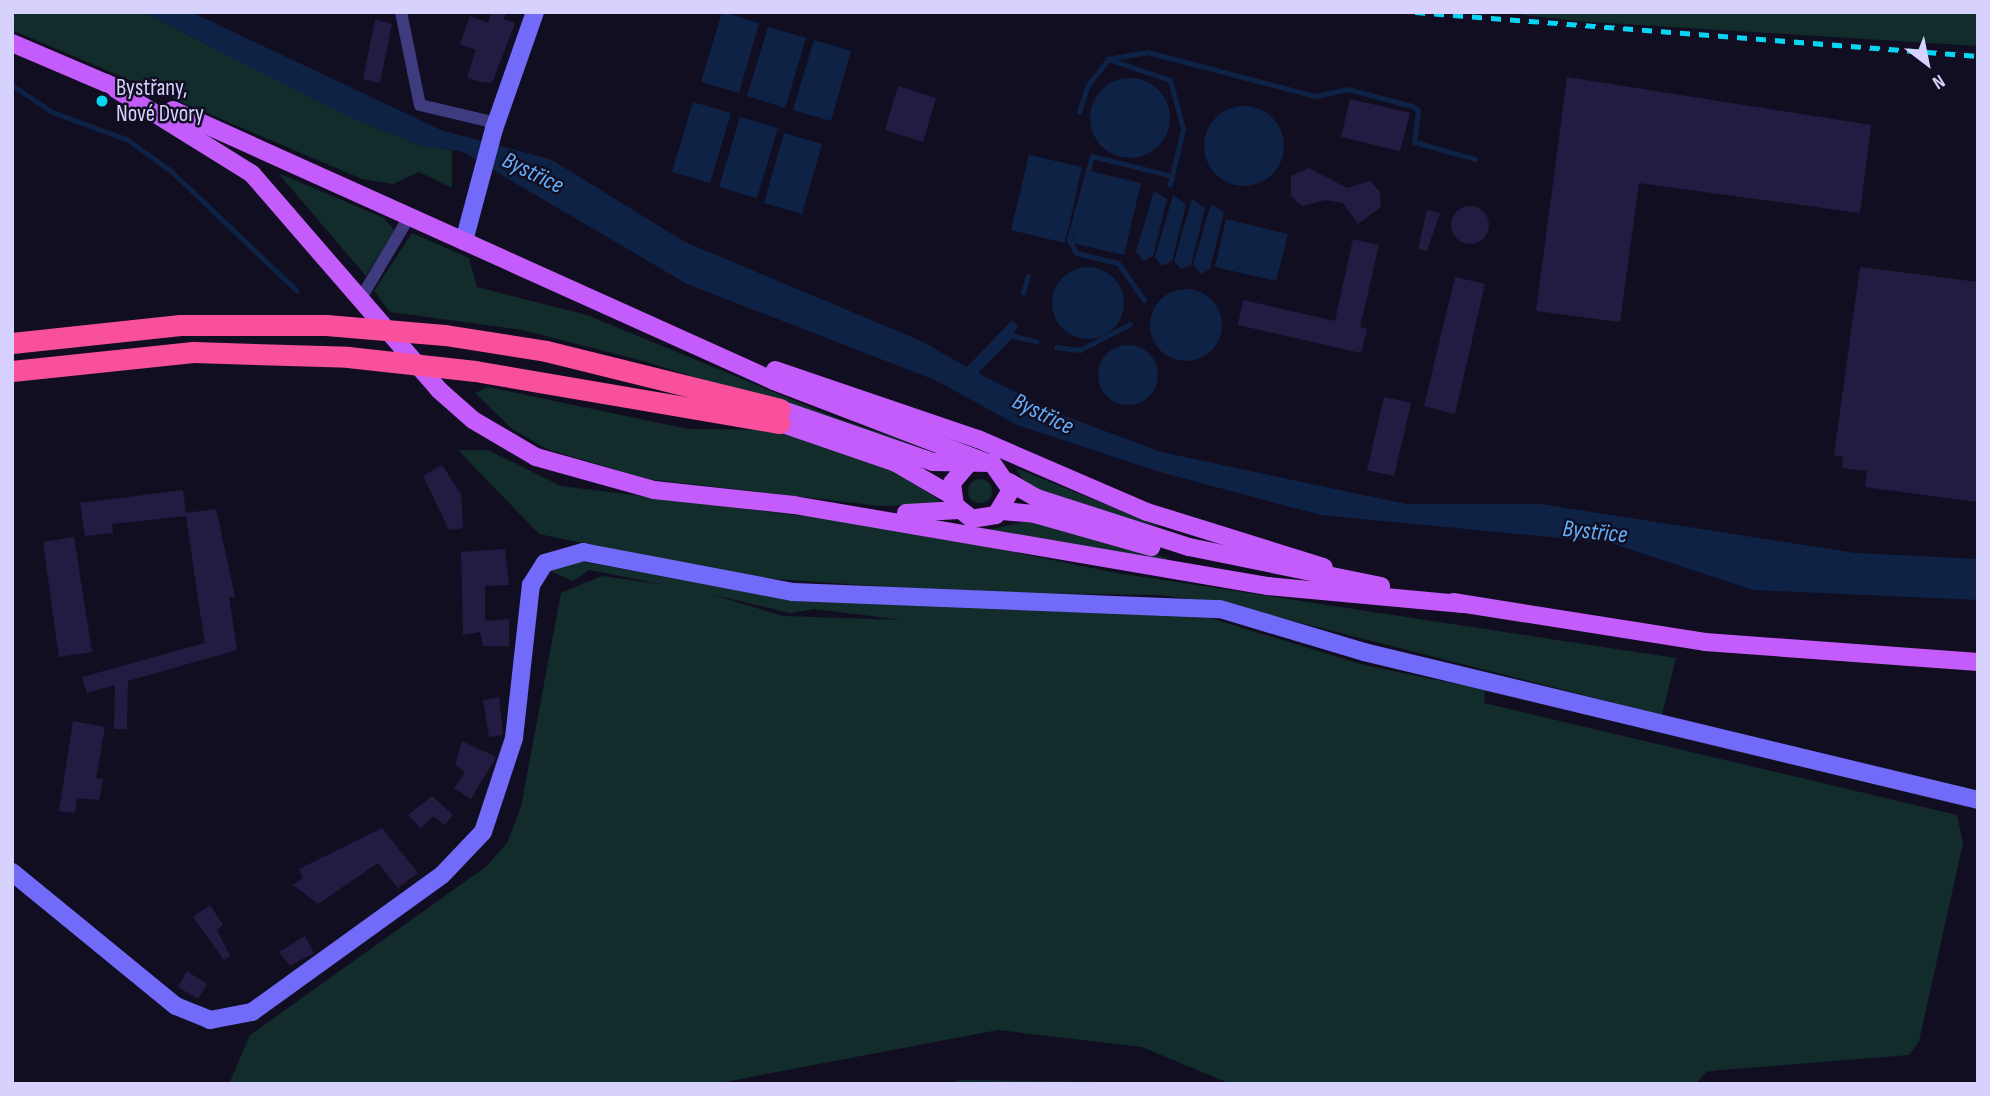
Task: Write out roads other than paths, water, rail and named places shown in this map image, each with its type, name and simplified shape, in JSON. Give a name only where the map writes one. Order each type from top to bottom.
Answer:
[{"type":"highway","points":[[12,343],[180,325],[326,325],[445,335],[546,351],[780,416]]},
{"type":"highway","points":[[12,371],[193,352],[348,357],[475,371],[780,416]]},
{"type":"main road","points":[[12,43],[719,353],[782,384],[985,462],[1009,482],[1037,498],[1189,547],[1382,592]]},
{"type":"main road","points":[[106,83],[252,174],[451,401],[519,450],[632,486],[794,505],[926,515],[955,502]]},
{"type":"main road","points":[[719,353],[968,435],[1183,524],[1382,592]]},
{"type":"main road","points":[[780,416],[922,459],[967,465],[985,462]]},
{"type":"main road","points":[[780,416],[905,467],[978,520],[1002,511],[1035,514],[1223,565],[1705,642],[1978,662]]},
{"type":"main road","points":[[955,502],[955,475],[967,465]]},
{"type":"main road","points":[[1002,511],[1009,482]]},
{"type":"main road","points":[[794,505],[1268,586],[1382,592]]},
{"type":"street","points":[[401,12],[420,105],[494,128]]},
{"type":"street","points":[[464,241],[494,128],[535,12]]},
{"type":"street","points":[[361,298],[409,217]]},
{"type":"street","points":[[12,872],[176,1006],[210,1020],[252,1012],[442,875],[483,832],[514,738],[531,585],[545,563],[583,552],[793,592],[1220,609],[1364,652],[1978,800]]},
{"type":"water","name":"Bystřice","points":[[142,12],[191,12],[441,130],[552,160],[685,242],[921,341],[967,367],[1011,321],[1018,325],[1011,340],[978,373],[1057,413],[1161,452],[1406,504],[1540,504],[1856,553],[1978,559],[1978,600],[1753,590],[1611,543],[1321,515],[1160,472],[1017,425],[935,380],[687,284],[461,151],[422,146],[352,118]]},
{"type":"water","points":[[722,12],[759,23],[739,93],[701,82]]},
{"type":"water","points":[[768,27],[806,38],[785,108],[747,96]]},
{"type":"water","points":[[814,40],[851,51],[831,121],[793,110]]},
{"type":"water","points":[[1130,78],[1145,81],[1158,90],[1167,103],[1170,118],[1167,133],[1158,146],[1145,155],[1130,158],[1115,155],[1102,146],[1093,133],[1090,118],[1093,103],[1102,90],[1115,81]]},
{"type":"water","points":[[693,102],[731,113],[710,183],[672,172]]},
{"type":"water","points":[[1244,106],[1259,109],[1272,118],[1281,131],[1284,146],[1281,161],[1272,174],[1259,183],[1244,186],[1229,183],[1216,174],[1207,161],[1204,146],[1207,131],[1216,118],[1229,109]]},
{"type":"water","points":[[740,117],[778,128],[757,198],[719,187]]},
{"type":"water","points":[[784,133],[822,144],[802,214],[764,203]]},
{"type":"water","points":[[1029,155],[1082,167],[1065,243],[1011,230]]},
{"type":"water","points":[[1089,171],[1141,183],[1124,255],[1072,243]]},
{"type":"water","points":[[1154,191],[1167,199],[1153,256],[1144,261],[1136,252]]},
{"type":"water","points":[[1173,195],[1186,204],[1172,261],[1162,266],[1155,257]]},
{"type":"water","points":[[1192,199],[1205,208],[1191,265],[1181,269],[1174,261]]},
{"type":"water","points":[[1211,204],[1224,212],[1210,269],[1201,274],[1193,265]]},
{"type":"water","points":[[1226,219],[1288,234],[1276,281],[1215,267]]},
{"type":"water","points":[[1088,267],[1108,273],[1118,283],[1124,303],[1118,323],[1108,333],[1088,339],[1068,333],[1058,323],[1052,303],[1058,283],[1068,273]]},
{"type":"water","points":[[1186,289],[1206,295],[1216,305],[1222,325],[1216,345],[1206,355],[1186,361],[1166,355],[1156,345],[1150,325],[1156,305],[1166,295]]},
{"type":"water","points":[[1128,345],[1149,354],[1158,375],[1149,396],[1128,405],[1107,396],[1098,375],[1107,354]]},
{"type":"waterway","points":[[1079,112],[1088,85],[1108,59],[1147,52],[1315,96],[1348,89],[1412,106],[1418,110],[1414,142],[1475,159]]},
{"type":"waterway","points":[[1108,59],[1170,80],[1183,129],[1170,184]]},
{"type":"waterway","points":[[12,85],[52,112],[128,140],[171,171],[296,290]]},
{"type":"waterway","points":[[1144,300],[1118,263],[1076,253],[1069,240],[1092,156],[1172,176]]},
{"type":"waterway","points":[[1023,292],[1028,276]]},
{"type":"waterway","points":[[1056,347],[1080,350],[1130,324]]},
{"type":"waterway","points":[[1009,335],[1036,341]]},
{"type":"railway","points":[[1415,12],[1978,56]]},
{"type":"place","name":"Bystřany, Nové Dvory","points":[[102,101]]}]
